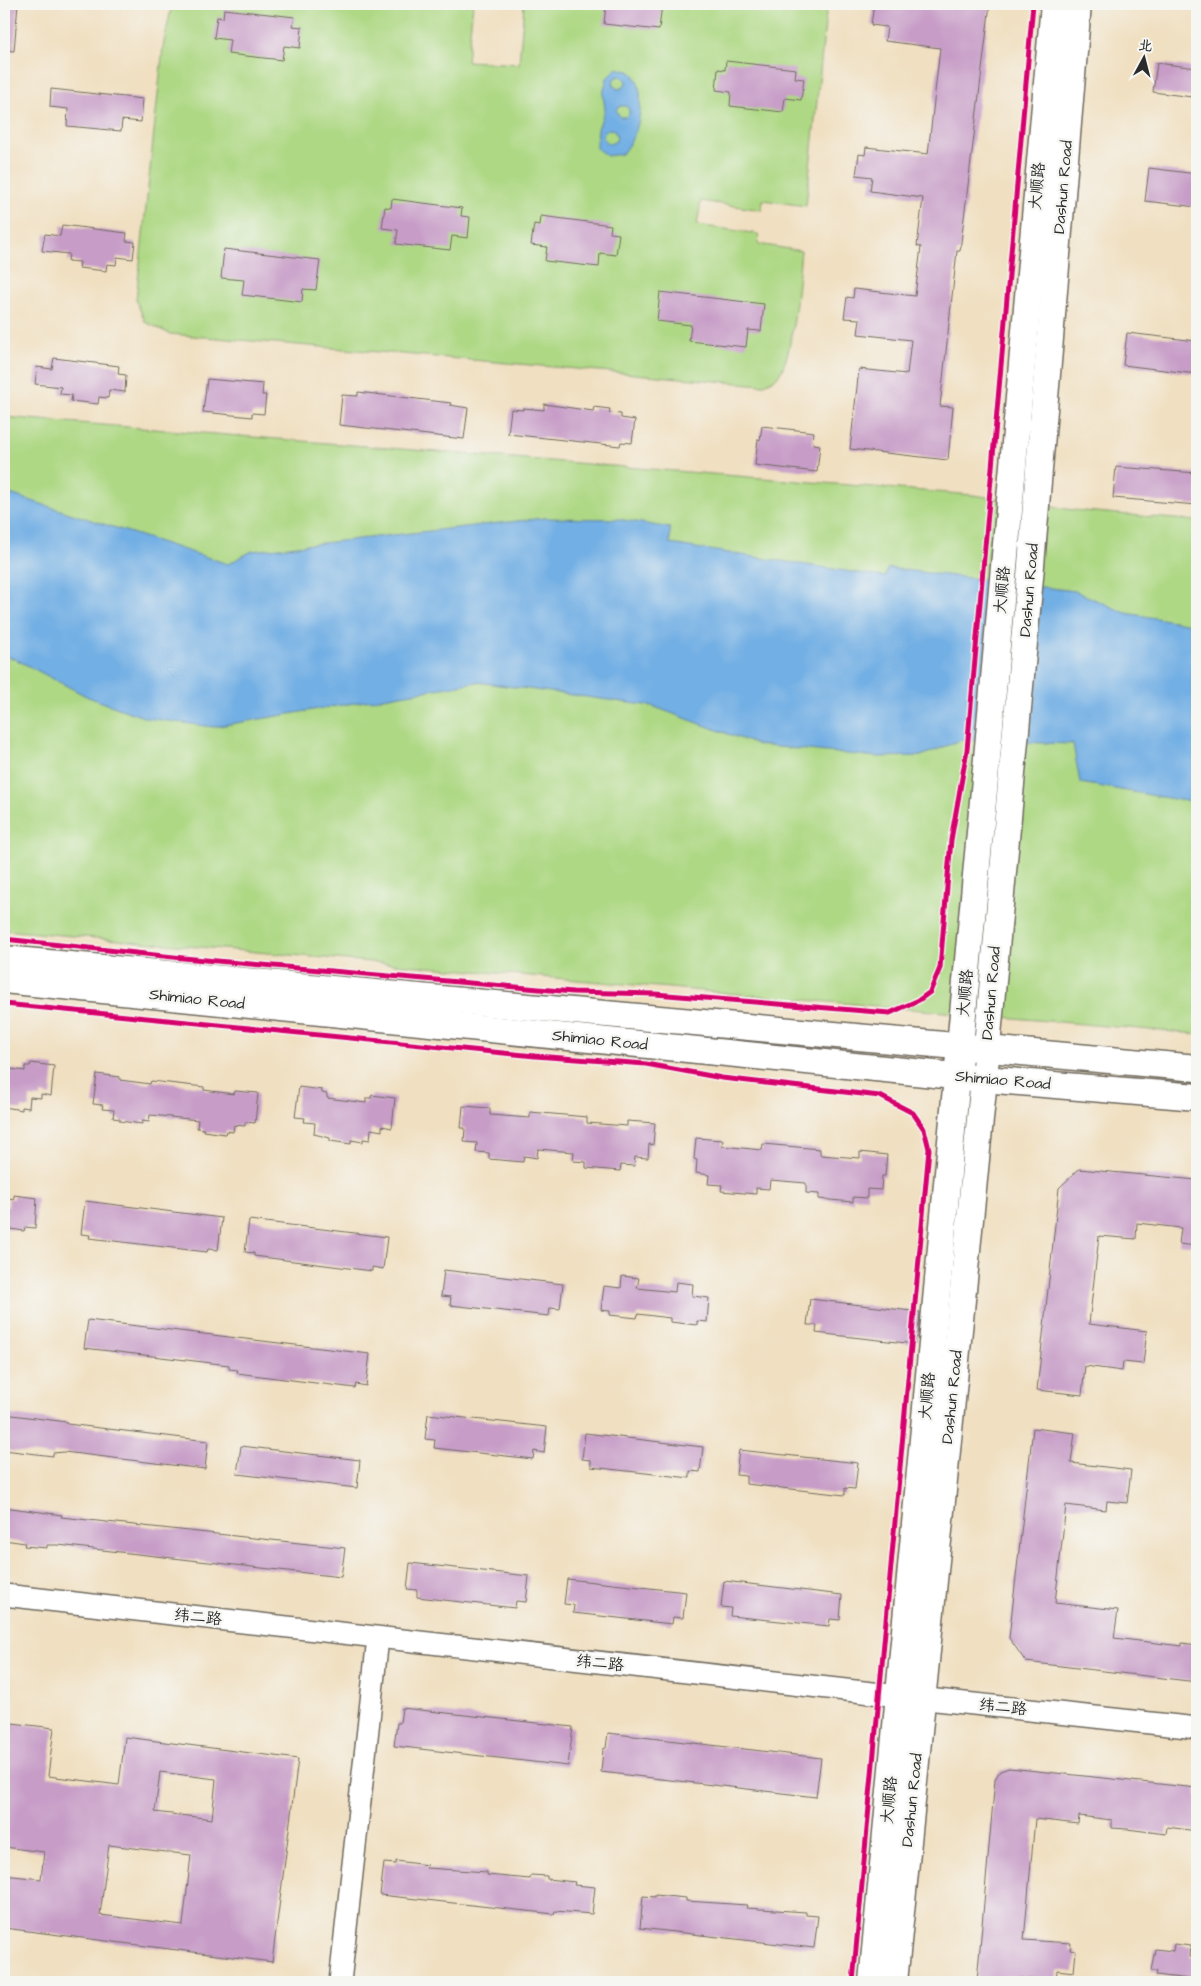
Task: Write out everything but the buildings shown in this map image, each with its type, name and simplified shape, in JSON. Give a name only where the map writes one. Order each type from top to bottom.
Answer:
[{"type":"street","name":"大顺路","points":[[872,1982],[910,1697],[960,1047],[1054,4]]},
{"type":"street","name":"Dashun Road","points":[[894,1982],[910,1697],[984,1079],[1030,577],[1078,4]]},
{"type":"street","name":"Shimiao Road","points":[[4,959],[1197,1068]]},
{"type":"street","name":"Shimiao Road","points":[[4,980],[984,1079],[1197,1097]]},
{"type":"street","name":"纬二路","points":[[4,1595],[1197,1728]]},
{"type":"street","points":[[340,1982],[377,1647]]},
{"type":"green space","points":[[174,4],[473,4],[467,61],[519,64],[524,4],[827,4],[806,206],[763,200],[762,210],[701,201],[697,225],[759,234],[758,244],[801,251],[791,338],[782,369],[776,378],[762,385],[170,334],[145,322],[136,300],[163,47],[171,9]]},
{"type":"green space","points":[[4,417],[973,495],[1073,510],[1197,521],[1197,1034],[4,930]]},
{"type":"water","points":[[617,68],[629,71],[634,75],[640,89],[640,107],[638,124],[632,140],[622,154],[607,156],[596,148],[598,129],[605,109],[603,94],[607,78]],"holes":[[[620,76],[625,79],[626,83],[622,88],[618,89],[613,81],[616,77]],[[620,106],[626,106],[629,114],[626,117],[620,117],[616,110]],[[609,129],[614,130],[617,136],[616,141],[610,144],[606,142],[603,138],[604,132]]]},
{"type":"water","points":[[4,492],[228,564],[252,551],[544,518],[618,519],[670,528],[670,544],[885,577],[888,568],[1075,591],[1126,613],[1197,625],[1197,803],[1080,783],[1073,744],[961,740],[921,756],[877,757],[758,745],[652,706],[477,682],[213,727],[146,718],[88,697],[15,659],[4,656]]},
{"type":"cycle path","points":[[4,939],[183,958],[573,992],[655,994],[890,1013],[919,1000],[930,992],[940,968],[951,840],[967,750],[1033,4]]},
{"type":"cycle path","points":[[4,1004],[535,1056],[646,1064],[722,1078],[880,1096],[913,1113],[924,1129],[929,1149],[853,1982]]}]
